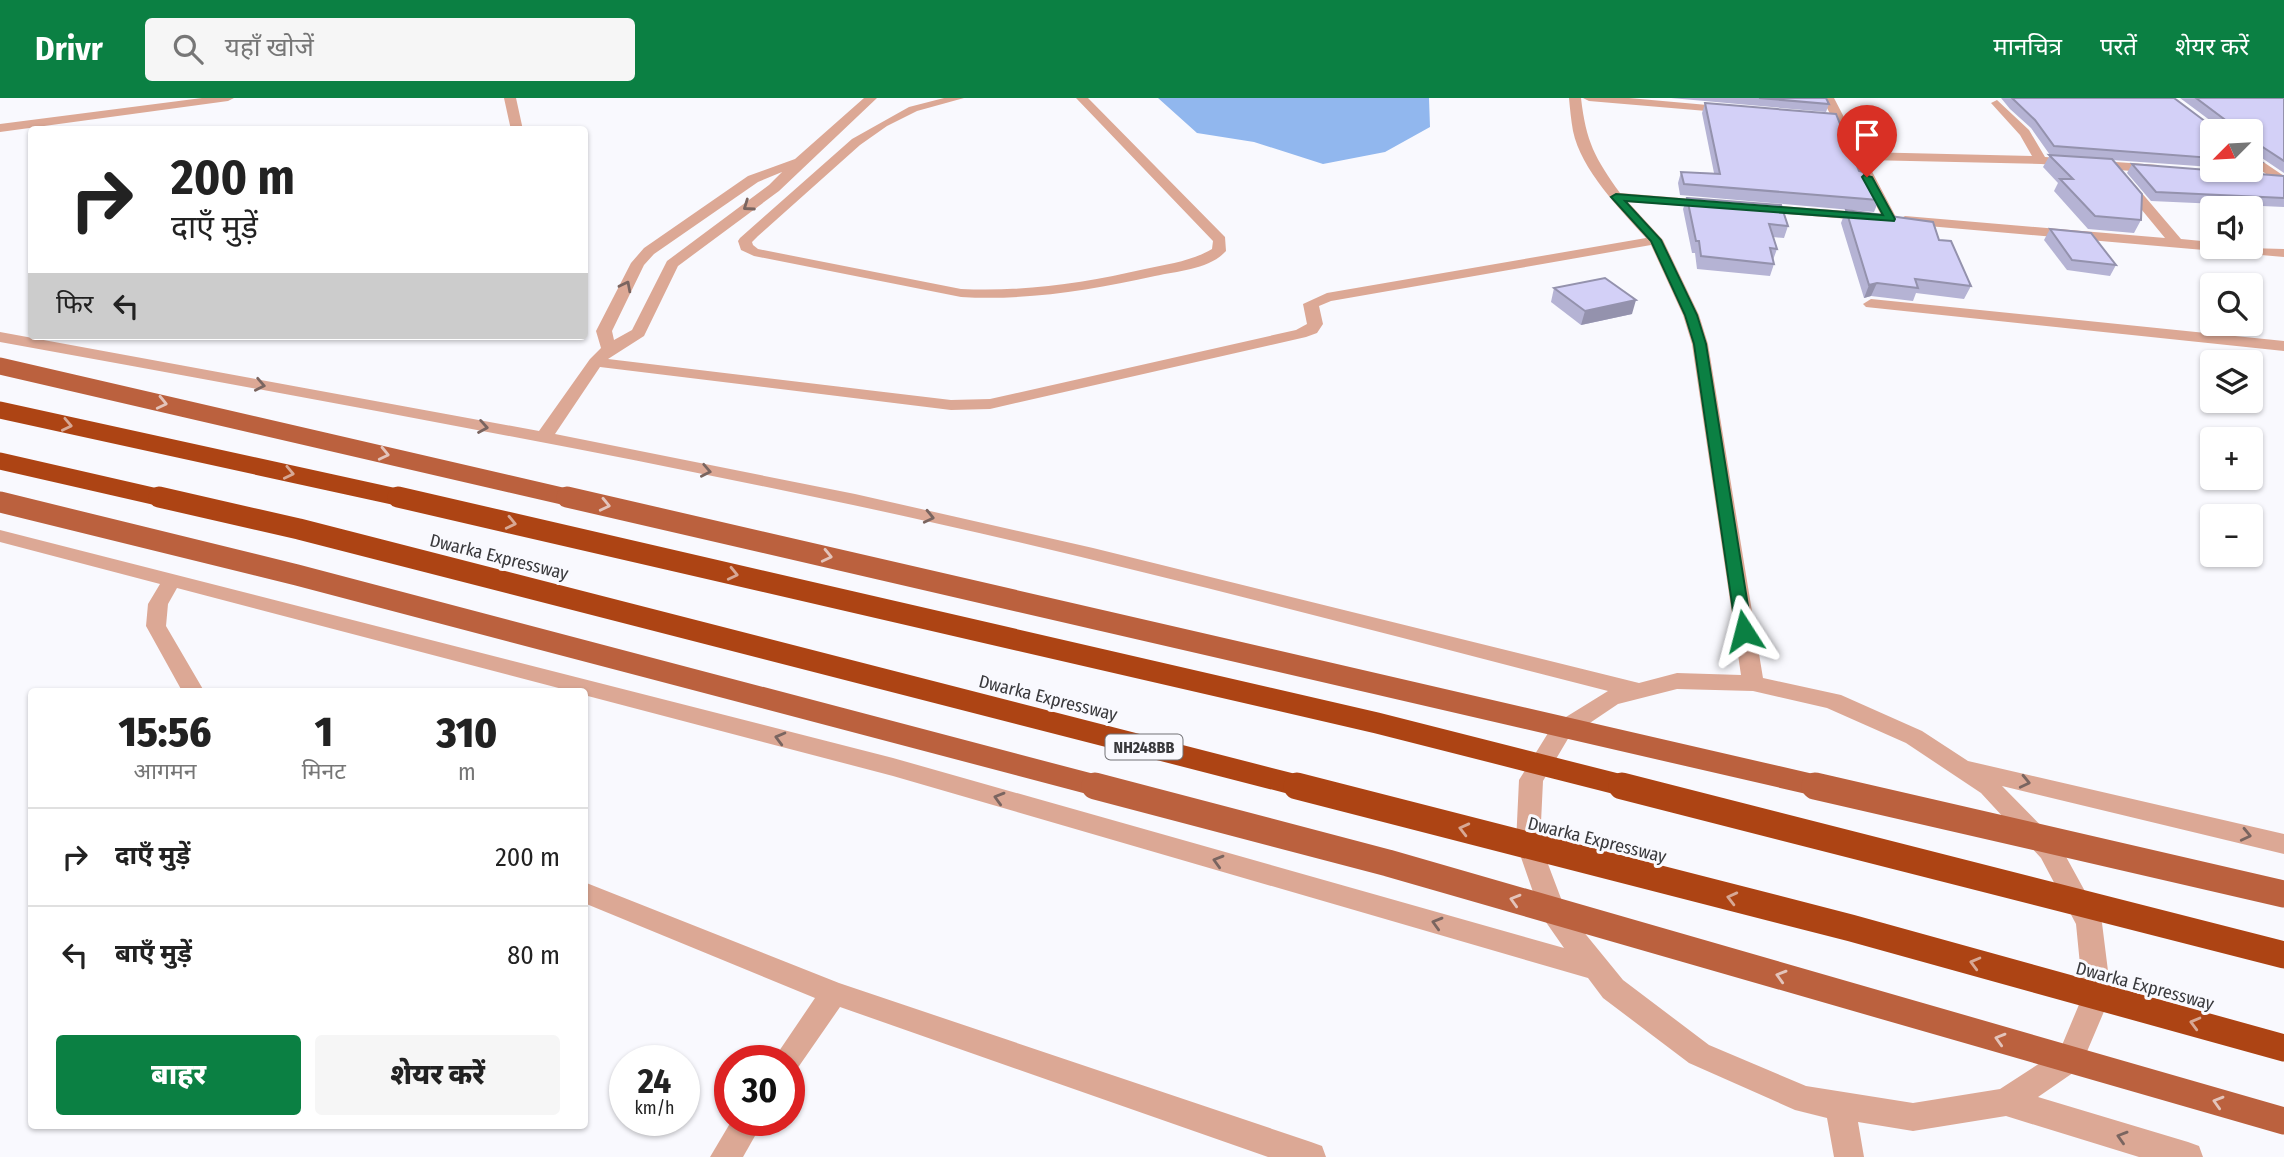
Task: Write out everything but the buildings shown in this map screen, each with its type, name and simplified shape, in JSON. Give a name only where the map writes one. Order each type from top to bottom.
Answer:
[{"type":"highway","name":"Dwarka Expressway","points":[[0,410],[443,507],[1377,723],[2284,955]]},
{"type":"highway","name":"Dwarka Expressway","points":[[0,461],[353,543],[1851,928],[2284,1048]]},
{"type":"main road","points":[[0,366],[2284,894]]},
{"type":"main road","points":[[0,502],[324,582],[1388,863],[2284,1121]]},
{"type":"street","points":[[0,128],[228,98]]},
{"type":"street","points":[[510,98],[516,126]]},
{"type":"street","points":[[544,438],[596,362],[609,349],[638,333],[672,264],[774,188],[871,98]]},
{"type":"street","points":[[958,98],[898,115],[856,142],[753,233],[745,241],[746,247],[754,252],[986,296],[1072,288],[1119,279],[1206,260],[1219,251],[1220,240],[1082,98]]},
{"type":"street","points":[[1575,98],[1579,132],[1603,180],[1656,240],[1691,315],[1700,344],[1753,683]]},
{"type":"street","points":[[1589,98],[1740,111]]},
{"type":"street","points":[[1828,98],[1890,219]]},
{"type":"street","points":[[1997,103],[2025,133],[2041,160]]},
{"type":"street","points":[[1823,118],[1837,120]]},
{"type":"street","points":[[828,139],[856,142]]},
{"type":"street","points":[[1856,156],[2041,160],[2175,170]]},
{"type":"street","points":[[609,349],[604,331],[638,263],[649,251],[753,179],[799,162]]},
{"type":"street","points":[[2110,165],[2177,243]]},
{"type":"street","points":[[2263,166],[2283,180]]},
{"type":"street","points":[[2263,178],[2283,180]]},
{"type":"street","points":[[1616,197],[2200,246]]},
{"type":"street","points":[[596,362],[951,405],[990,404],[1300,334],[1312,330],[1315,324],[1311,304],[1327,297],[1656,240]]},
{"type":"street","points":[[2263,252],[2283,254]]},
{"type":"street","points":[[1871,304],[2284,346]]},
{"type":"street","points":[[0,337],[544,438],[855,500],[1093,554],[1639,691]]},
{"type":"street","points":[[0,536],[893,767],[1597,969]]},
{"type":"street","points":[[172,580],[158,604],[156,626],[191,688]]},
{"type":"street","points":[[1676,681],[1753,683],[1833,701],[1914,737],[1989,787],[2050,851],[2089,923],[2097,995],[2070,1059],[2006,1102],[1913,1117],[1840,1106],[1805,1100],[1699,1054],[1612,989],[1554,915],[1528,843],[1531,780],[1561,731],[1611,698],[1639,691],[1676,681]]},
{"type":"street","points":[[1958,766],[2284,844]]},
{"type":"street","points":[[588,894],[834,993],[1311,1157]]},
{"type":"street","points":[[798,1045],[834,993]]},
{"type":"street","points":[[2006,1102],[2188,1157]]},
{"type":"street","points":[[1840,1106],[1849,1157]]},
{"type":"street","points":[[725,1157],[739,1136]]},
{"type":"water","points":[[1158,98],[1429,98],[1430,127],[1385,152],[1323,164],[1254,142],[1197,133]]},
{"type":"route","points":[[1744,631],[1700,344],[1691,315],[1656,240],[1616,197],[1890,219],[1867,177]]}]
